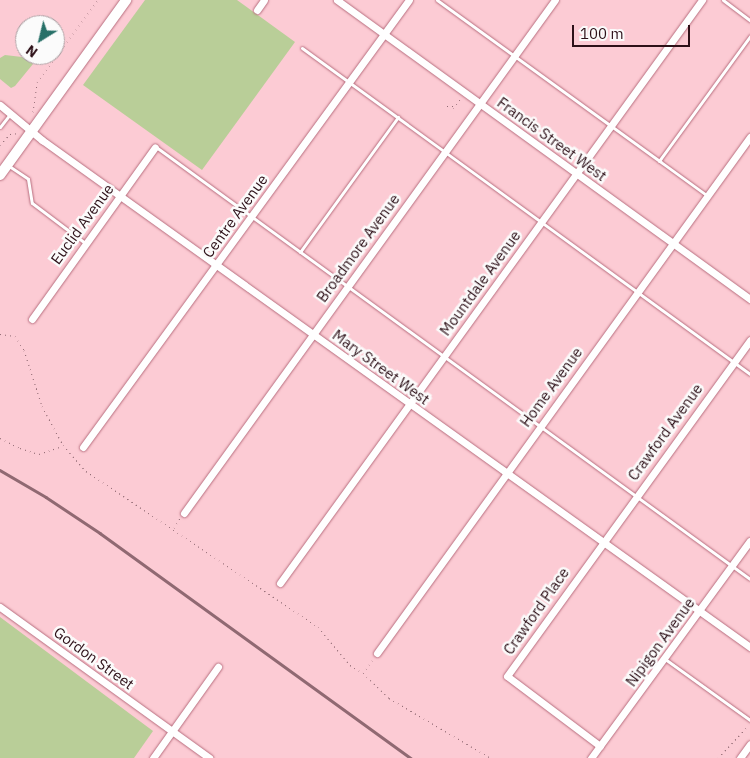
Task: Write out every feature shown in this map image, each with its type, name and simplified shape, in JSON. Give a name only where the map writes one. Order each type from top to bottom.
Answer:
[{"type":"street","points":[[0,175],[126,0]]},
{"type":"street","points":[[257,10],[264,0]]},
{"type":"street","name":"Francis Street West","points":[[337,0],[750,299]]},
{"type":"street","name":"Centre Avenue","points":[[83,447],[217,266],[409,0]]},
{"type":"street","name":"Broadmore Avenue","points":[[184,513],[555,0]]},
{"type":"street","name":"Mountdale Avenue","points":[[280,583],[702,0]]},
{"type":"street","name":"Mary Street West","points":[[0,105],[11,112],[31,132],[119,196],[409,404],[506,471],[750,648]]},
{"type":"street","name":"Home Avenue","points":[[377,653],[506,471],[750,137]]},
{"type":"street","name":"Euclid Avenue","points":[[32,318],[155,147]]},
{"type":"street","name":"Crawford Avenue","points":[[603,541],[750,340]]},
{"type":"street","name":"Crawford Place","points":[[600,746],[507,676],[603,541]]},
{"type":"street","name":"Nipigon Avenue","points":[[591,758],[750,541]]},
{"type":"street","name":"Gordon Street","points":[[0,607],[209,758]]},
{"type":"street","points":[[153,758],[218,667]]},
{"type":"street","points":[[740,758],[750,744]]},
{"type":"lane","points":[[437,0],[708,196]]},
{"type":"lane","points":[[723,0],[750,20]]},
{"type":"lane","points":[[659,161],[750,36]]},
{"type":"lane","points":[[302,48],[750,374]]},
{"type":"lane","points":[[0,127],[11,112]]},
{"type":"lane","points":[[300,252],[398,117]]},
{"type":"lane","points":[[155,147],[750,579]]},
{"type":"lane","points":[[7,164],[28,179],[32,203],[86,243]]},
{"type":"lane","points":[[665,659],[750,722]]},
{"type":"path","points":[[0,145],[10,134],[31,132],[37,82],[98,0]]},
{"type":"path","points":[[453,108],[464,92]]},
{"type":"path","points":[[448,106],[455,106]]},
{"type":"path","points":[[0,334],[16,336],[24,350],[42,406],[63,445],[86,471],[174,528],[318,627],[350,665],[363,673],[389,698],[492,758]]},
{"type":"path","points":[[0,438],[20,448],[39,454],[63,445]]},
{"type":"path","points":[[174,528],[184,513]]},
{"type":"path","points":[[363,673],[377,653]]},
{"type":"path","points":[[718,758],[750,722]]},
{"type":"green space","points":[[145,0],[237,0],[295,42],[202,170],[83,85]]},
{"type":"green space","points":[[5,55],[15,56],[15,65],[32,65],[15,86],[11,88],[0,79],[0,58]]},
{"type":"green space","points":[[0,617],[153,731],[134,758],[0,758]]},
{"type":"railway","points":[[0,470],[46,497],[100,533],[411,758]]}]
